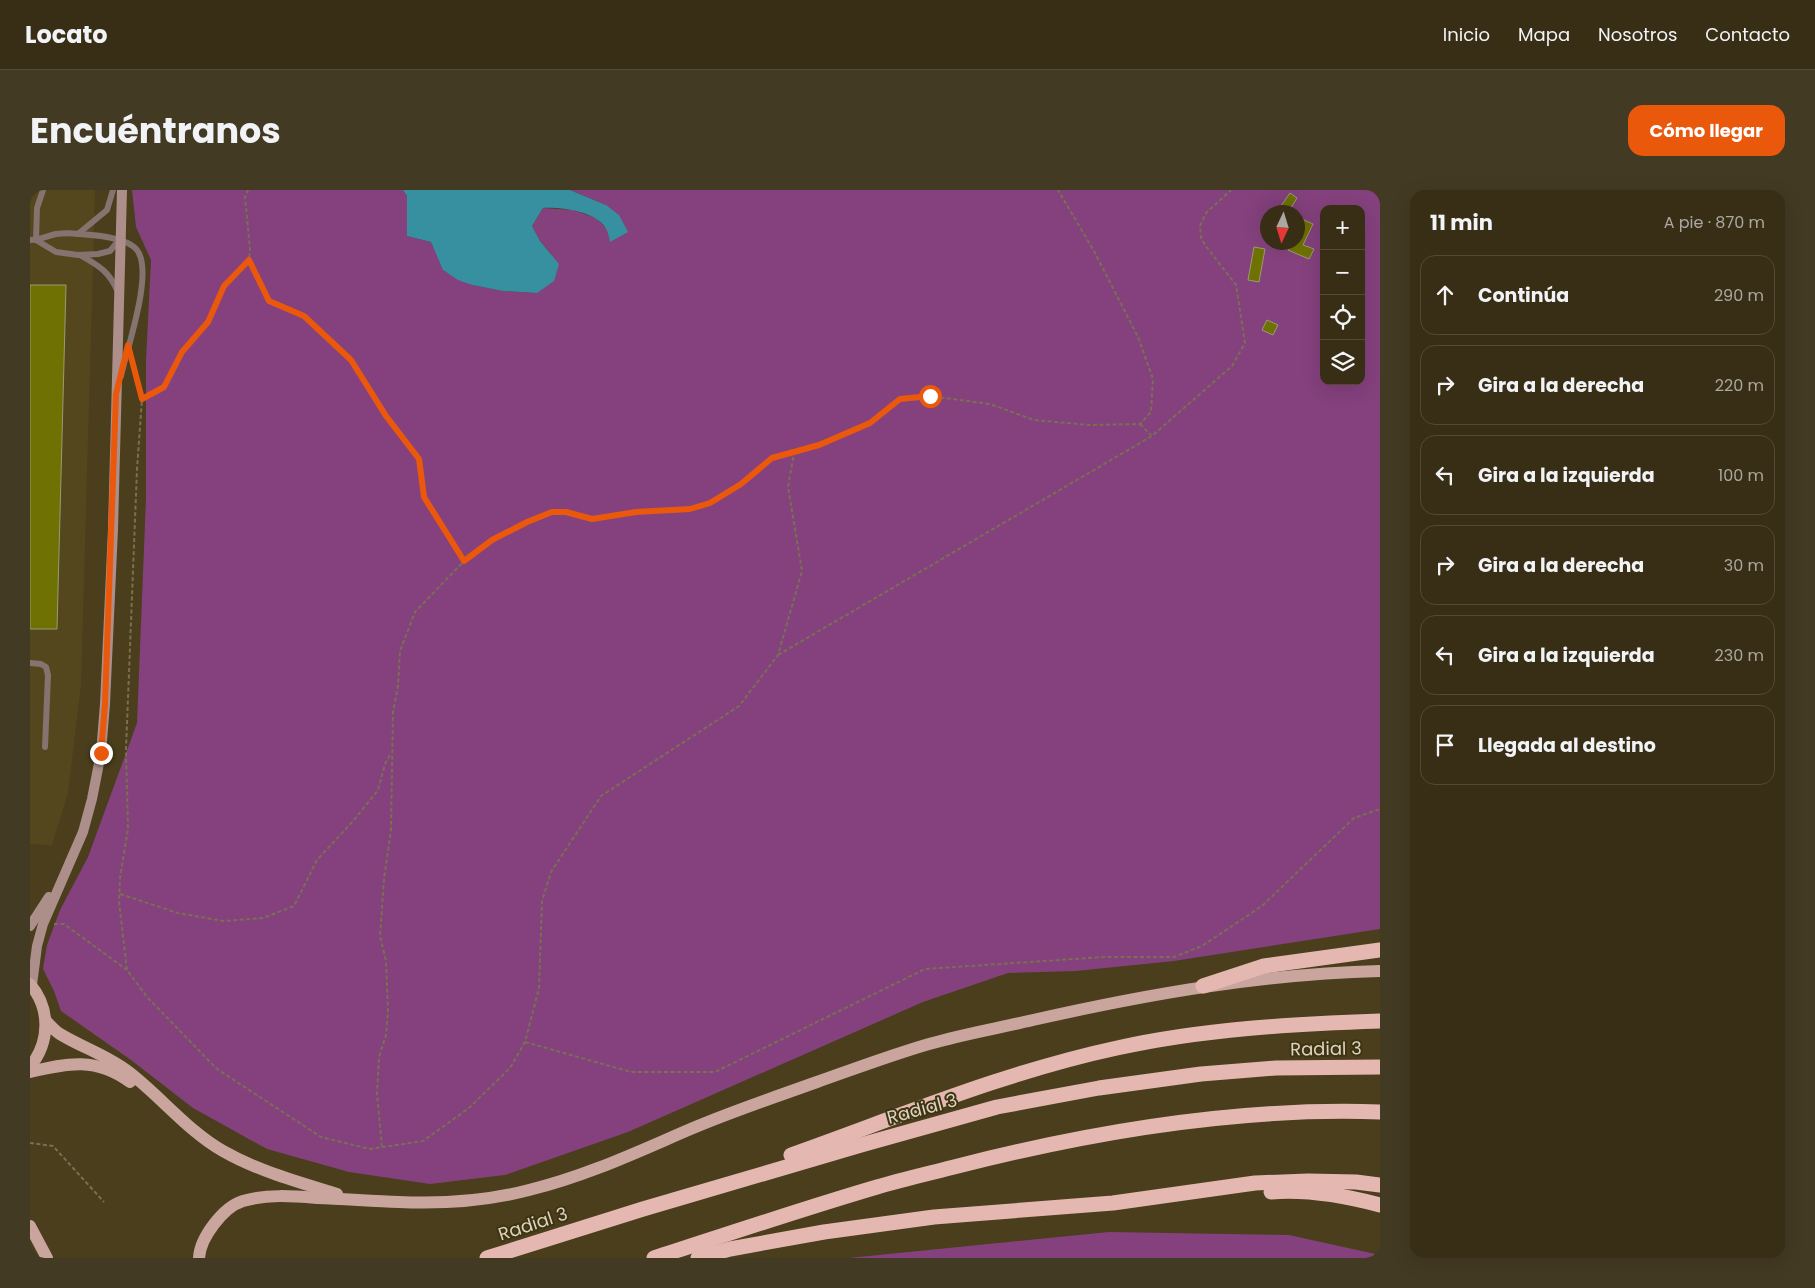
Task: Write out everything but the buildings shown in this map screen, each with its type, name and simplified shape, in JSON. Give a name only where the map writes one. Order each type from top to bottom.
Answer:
[{"type":"highway","points":[[1203,986],[1264,966],[1380,950]]},
{"type":"highway","points":[[643,1209],[1003,1079],[1080,1057],[1161,1039],[1240,1030],[1380,1021]]},
{"type":"highway","points":[[1003,1079],[1081,1060],[1162,1044],[1246,1036],[1380,1031]]},
{"type":"highway","name":"Radial 3","points":[[487,1258],[643,1209],[861,1145],[997,1108],[1099,1088],[1201,1074],[1276,1068],[1380,1067]]},
{"type":"highway","points":[[654,1258],[879,1186],[1017,1151],[1121,1131],[1208,1119],[1283,1114],[1380,1112]]},
{"type":"highway","points":[[1113,1203],[1255,1183],[1308,1181],[1356,1182],[1380,1185]]},
{"type":"highway","points":[[698,1258],[730,1249],[824,1232],[934,1217],[1113,1203],[1280,1192],[1356,1199],[1380,1205]]},
{"type":"main road","points":[[30,1067],[43,1046],[46,1022],[43,1006],[31,984],[37,946],[43,924],[83,832],[101,753],[106,694],[122,190]]},
{"type":"main road","points":[[30,926],[67,868]]},
{"type":"main road","points":[[199,1258],[202,1242],[210,1229],[239,1202],[264,1196],[288,1195],[430,1202],[477,1199],[527,1191],[613,1163],[697,1126],[815,1083],[931,1044],[1087,1008],[1203,986],[1283,977],[1380,971]]},
{"type":"main road","points":[[46,1022],[60,1034],[92,1049],[129,1072],[180,1118]]},
{"type":"main road","points":[[30,1072],[67,1063],[85,1064],[106,1069],[127,1080],[223,1151],[256,1167],[291,1180],[357,1199]]},
{"type":"main road","points":[[30,1226],[47,1258]]},
{"type":"lane","points":[[33,240],[37,208],[43,190]]},
{"type":"lane","points":[[78,234],[107,210],[113,190]]},
{"type":"lane","points":[[33,240],[55,234],[78,234],[120,240],[129,243],[137,250],[143,263],[142,291],[116,394]]},
{"type":"lane","points":[[33,240],[56,252],[78,255],[110,251],[120,240]]},
{"type":"lane","points":[[78,255],[101,267],[112,280],[118,293]]},
{"type":"lane","points":[[30,663],[41,664],[46,667],[48,674],[45,748]]},
{"type":"path","points":[[248,190],[244,197],[250,249],[249,260],[269,301],[304,316],[351,360],[386,416],[419,459],[424,497],[464,561]]},
{"type":"path","points":[[1058,190],[1094,251],[1138,337],[1153,379],[1151,412],[1140,424]]},
{"type":"path","points":[[778,655],[1152,436],[1232,366],[1245,343],[1236,285],[1205,245],[1201,238],[1200,226],[1206,212],[1231,190]]},
{"type":"path","points":[[142,399],[164,387],[182,352],[208,322],[224,286],[249,260]]},
{"type":"path","points":[[127,970],[120,878],[128,828],[126,749],[137,469],[142,399],[128,345]]},
{"type":"path","points":[[382,1147],[377,1094],[379,1058],[386,1035],[388,1011],[386,961],[380,936],[384,879],[391,830],[393,712],[398,686],[400,651],[406,631],[415,612],[464,561],[492,540],[527,522],[552,512],[566,512],[592,519],[636,512],[690,509],[710,503],[741,484],[772,458],[819,445],[870,423],[900,399],[930,396],[990,404],[1034,420],[1089,425],[1140,424],[1152,436]]},
{"type":"path","points":[[43,924],[64,924],[127,970],[148,998],[217,1069],[320,1137],[370,1150],[422,1141],[469,1108],[510,1068],[524,1042],[539,988],[542,901],[551,872],[601,796],[740,706],[778,655],[802,571],[788,487],[794,453]]},
{"type":"path","points":[[120,894],[178,913],[223,921],[263,918],[294,906],[317,860],[354,820],[378,790],[385,764],[392,753]]},
{"type":"path","points":[[524,1042],[631,1072],[715,1072],[925,969],[1104,957],[1174,957],[1202,946],[1262,906],[1354,818],[1380,809]]},
{"type":"path","points":[[30,1142],[53,1146],[104,1202]]},
{"type":"shaded area","points":[[30,190],[95,190],[81,684],[68,793],[52,845],[30,844]]},
{"type":"shaded area","points":[[132,190],[403,190],[407,196],[407,236],[431,242],[444,271],[472,285],[503,291],[537,293],[551,254],[540,241],[532,226],[543,208],[573,210],[596,218],[605,227],[606,205],[570,190],[1380,190],[1380,929],[1174,961],[1076,971],[1008,973],[923,1002],[628,1132],[505,1175],[430,1184],[349,1172],[267,1149],[193,1108],[131,1060],[61,1011],[43,969],[47,945],[60,910],[88,857],[137,723],[146,498],[146,360],[151,260],[136,227]]},
{"type":"shaded area","points":[[1109,1232],[1289,1235],[1380,1255],[1380,1258],[849,1258]]},
{"type":"water","points":[[403,190],[570,190],[606,205],[619,215],[628,232],[610,242],[605,227],[593,217],[567,209],[543,208],[532,226],[540,241],[559,264],[554,281],[537,293],[503,291],[472,285],[458,280],[443,270],[431,242],[407,236],[407,196]]},
{"type":"route","points":[[101,753],[105,704],[116,394],[128,345],[142,399],[164,387],[182,352],[208,322],[224,286],[249,260],[269,301],[304,316],[351,360],[386,416],[419,459],[424,497],[464,561],[492,540],[527,522],[552,512],[566,512],[592,519],[636,512],[690,509],[710,503],[741,484],[772,458],[819,445],[870,423],[900,399],[930,396]]}]
